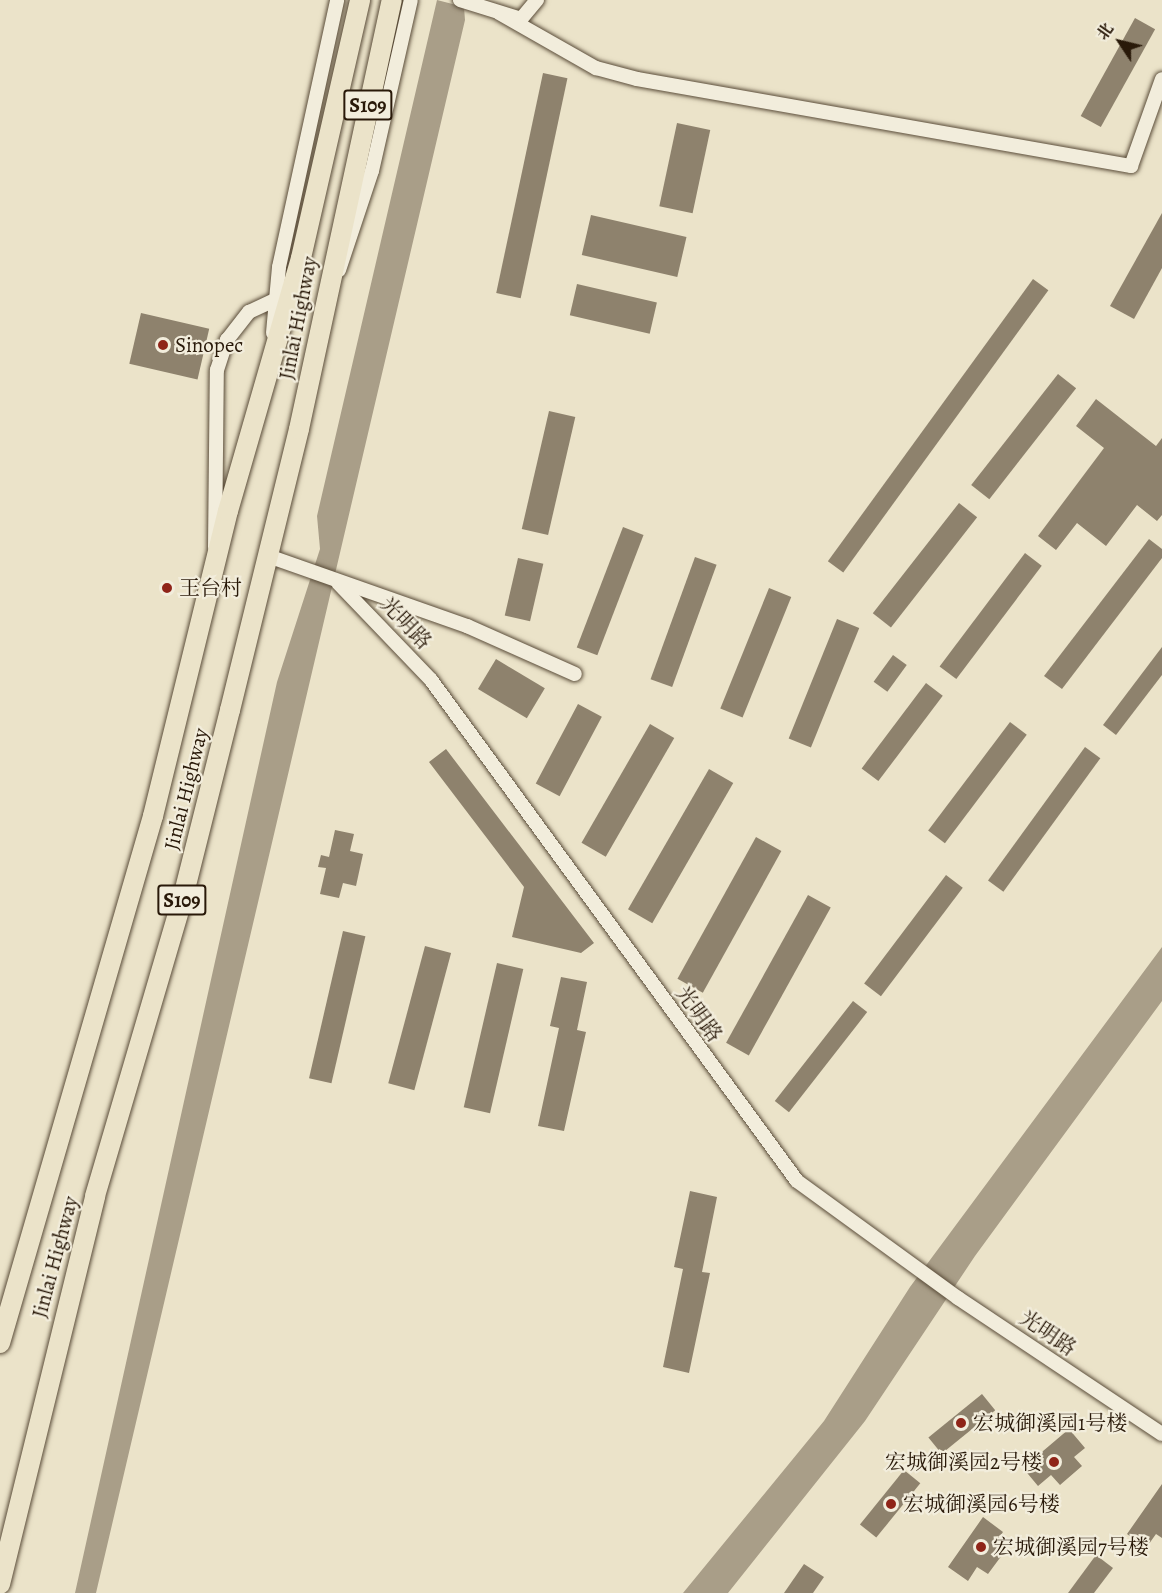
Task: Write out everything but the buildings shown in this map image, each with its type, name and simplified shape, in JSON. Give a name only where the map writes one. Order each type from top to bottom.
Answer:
[{"type":"highway","name":"Jinlai Highway","points":[[0,1342],[153,816],[273,344],[282,296],[313,204],[360,0]]},
{"type":"highway","name":"Jinlai Highway","points":[[0,1584],[95,1196],[183,897],[268,556],[332,282],[344,211],[392,0]]},
{"type":"street","points":[[217,558],[212,514],[217,370],[238,326],[259,304],[282,296],[337,0]]},
{"type":"street","points":[[332,282],[358,224],[411,0]]},
{"type":"street","points":[[460,0],[475,7],[521,19],[537,0]]},
{"type":"street","points":[[499,13],[596,68],[637,79],[1131,166],[1162,79]]},
{"type":"street","name":"光明路","points":[[268,556],[338,583],[432,680],[797,1181],[958,1298],[1162,1434]]},
{"type":"street","points":[[338,583],[467,626],[575,674]]},
{"type":"shaded area","points":[[437,0],[464,7],[465,20],[96,1593],[75,1593],[277,682],[320,549],[317,516]]},
{"type":"shaded area","points":[[1162,947],[1162,1001],[975,1256],[865,1421],[728,1593],[683,1593],[824,1421],[910,1287]]},
{"type":"place","name":"Sinopec","points":[[163,345]]},
{"type":"place","name":"王台村","points":[[167,588]]},
{"type":"place","name":"宏城御溪园1号楼","points":[[961,1423]]},
{"type":"place","name":"宏城御溪园2号楼","points":[[1054,1462]]},
{"type":"place","name":"宏城御溪园6号楼","points":[[891,1504]]},
{"type":"place","name":"宏城御溪园7号楼","points":[[981,1547]]}]
